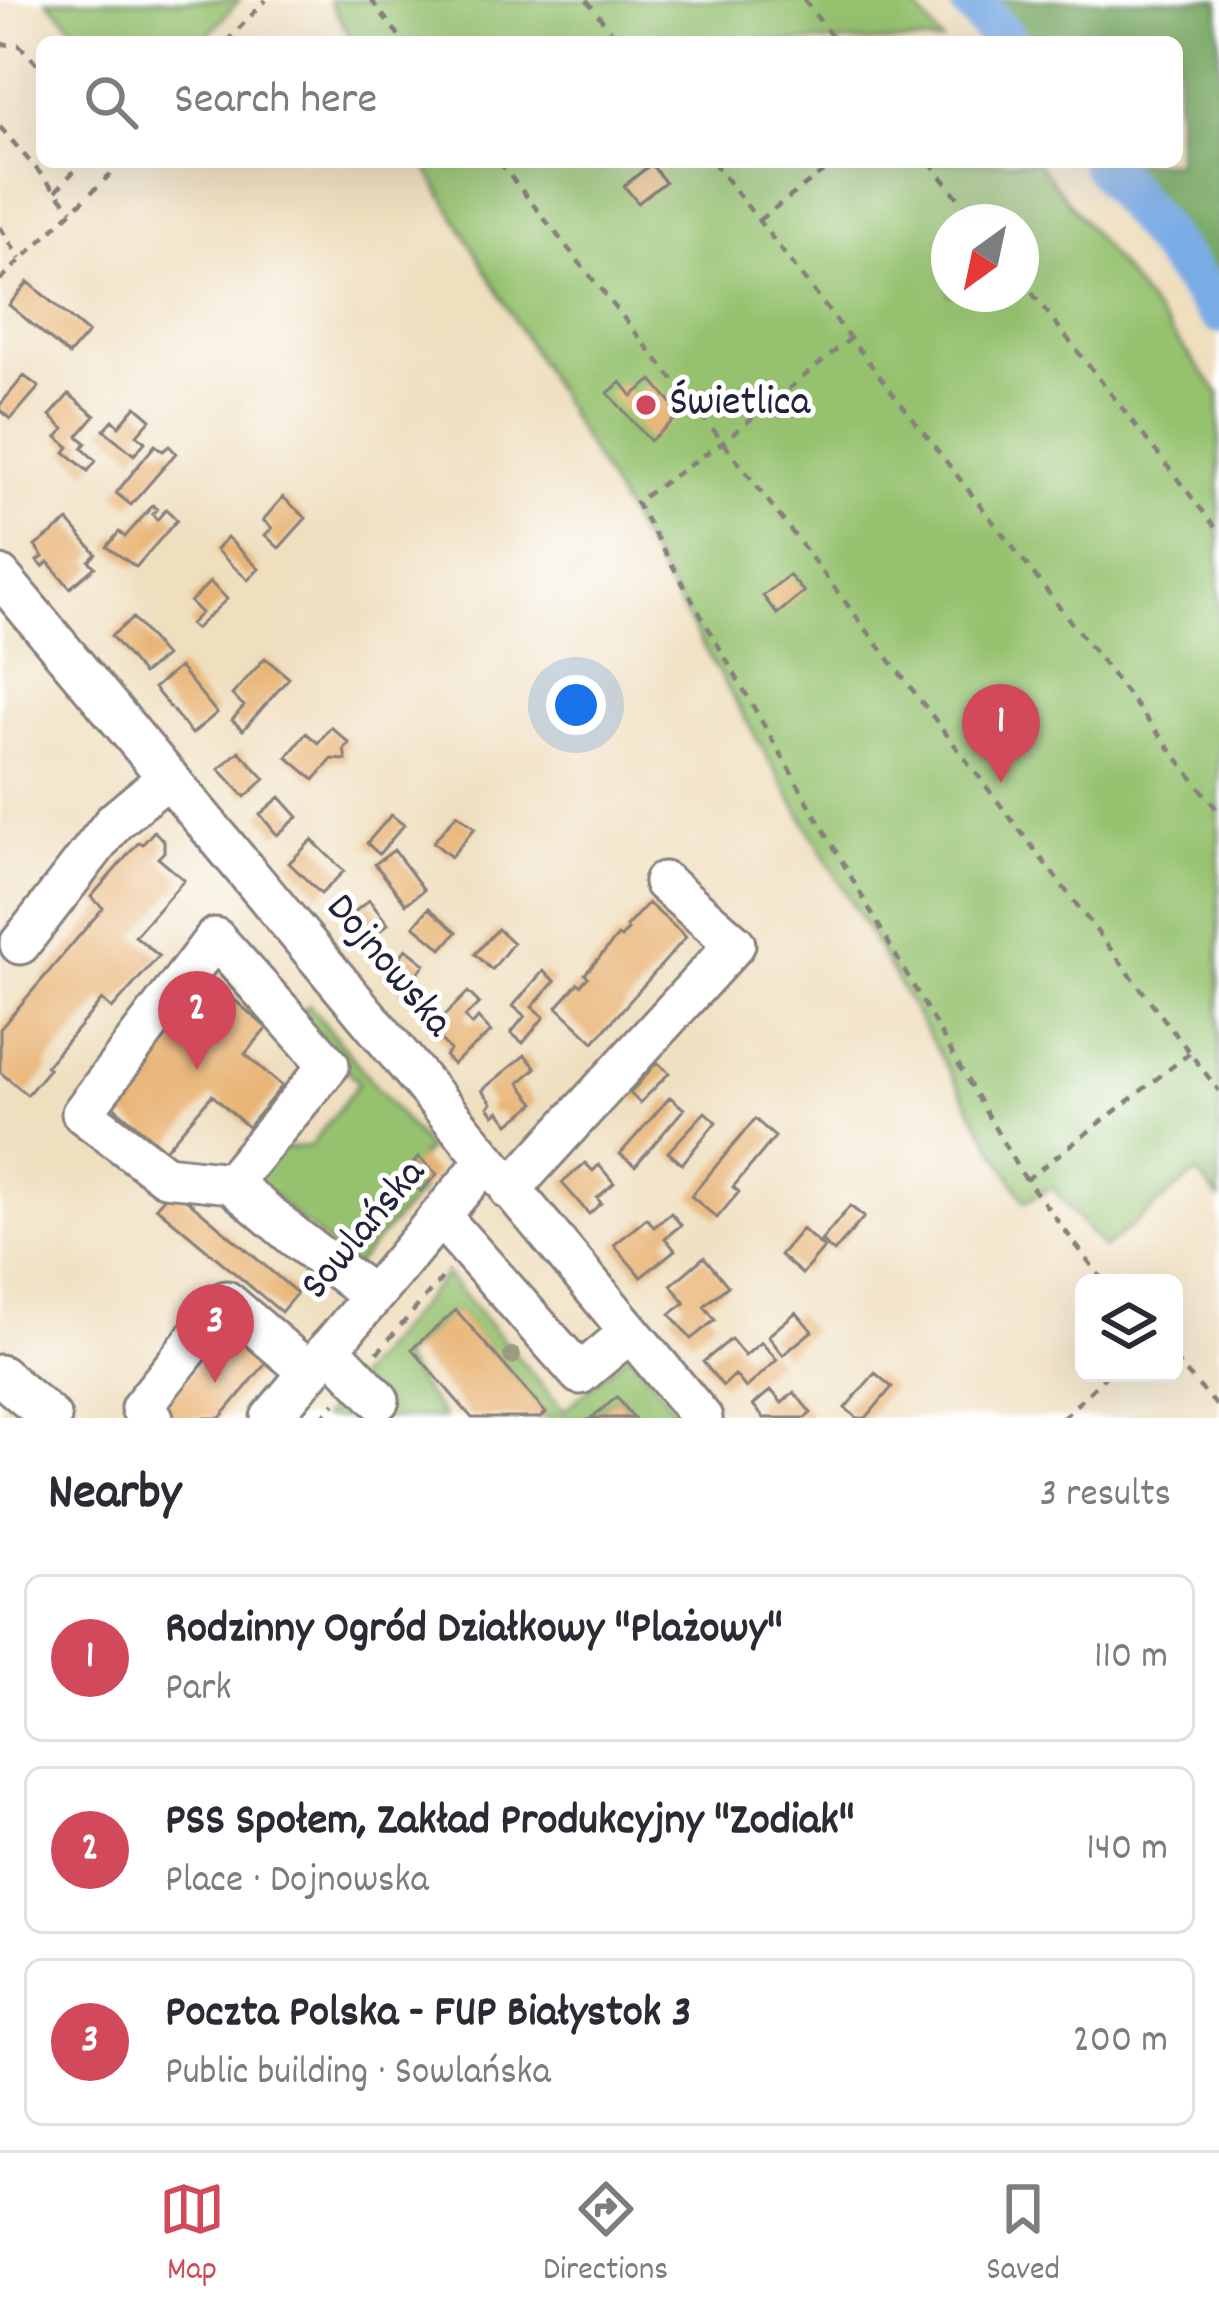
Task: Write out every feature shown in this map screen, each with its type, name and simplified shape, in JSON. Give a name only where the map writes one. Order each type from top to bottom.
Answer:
[{"type":"street","name":"Dojnowska","points":[[4,589],[702,1418]]},
{"type":"street","points":[[20,944],[114,822],[167,778]]},
{"type":"street","name":"Sowlańska","points":[[271,1418],[440,1216],[498,1176],[735,944],[664,882]]},
{"type":"street","points":[[231,1183],[328,1065],[214,938],[82,1113],[165,1175],[231,1183],[374,1295]]},
{"type":"street","points":[[440,1216],[580,1374],[630,1332]]},
{"type":"street","points":[[153,1418],[141,1408],[226,1301],[363,1394]]},
{"type":"street","points":[[0,1375],[51,1418]]},
{"type":"path","points":[[232,36],[266,0]]},
{"type":"path","points":[[371,0],[399,36]]},
{"type":"path","points":[[586,0],[615,36]]},
{"type":"path","points":[[803,0],[831,36]]},
{"type":"path","points":[[0,44],[19,45],[36,63]]},
{"type":"path","points":[[0,127],[72,210]]},
{"type":"path","points":[[56,191],[77,168]]},
{"type":"path","points":[[0,280],[117,168]]},
{"type":"path","points":[[504,168],[723,442],[1219,1091]]},
{"type":"path","points":[[718,168],[1219,812]]},
{"type":"path","points":[[759,220],[828,168]]},
{"type":"path","points":[[935,168],[963,204]]},
{"type":"path","points":[[0,227],[20,260]]},
{"type":"path","points":[[1039,301],[1219,532]]},
{"type":"path","points":[[850,338],[723,442],[636,502],[1026,1180],[1098,1274]]},
{"type":"path","points":[[1026,1180],[1190,1053]]},
{"type":"path","points":[[373,1358],[458,1259]]},
{"type":"path","points":[[1183,1369],[1219,1408]]},
{"type":"path","points":[[1063,1418],[1100,1382]]},
{"type":"path","points":[[321,1418],[363,1394]]},
{"type":"green space","points":[[47,0],[239,0],[207,36],[82,36]]},
{"type":"green space","points":[[329,0],[910,0],[938,36],[350,36]]},
{"type":"green space","points":[[978,0],[1219,0],[1219,308],[1110,168],[1183,168],[1183,36],[1006,36]]},
{"type":"green space","points":[[426,168],[1042,168],[1219,393],[1219,1199],[1197,1173],[1103,1249],[1052,1187],[1025,1202]]},
{"type":"green space","points":[[309,1005],[428,1149],[404,1175],[421,1191],[353,1267],[254,1178],[280,1149],[310,1146],[359,1083],[299,1014]]},
{"type":"green space","points":[[446,1274],[564,1411],[630,1352],[681,1418],[635,1418],[617,1397],[590,1418],[540,1418],[545,1413],[456,1311],[400,1358],[444,1418],[383,1418],[379,1400],[364,1413],[367,1418],[322,1418]]},
{"type":"building","points":[[646,168],[654,168],[665,182],[638,203],[624,186]]},
{"type":"building","points":[[28,282],[88,333],[69,355],[9,305]]},
{"type":"building","points":[[24,376],[39,387],[11,419],[0,405]]},
{"type":"building","name":"Świetlica","points":[[652,380],[681,414],[650,441],[608,393],[621,382],[632,396]]},
{"type":"building","points":[[69,394],[95,416],[78,436],[86,443],[82,448],[96,461],[88,471],[65,452],[69,447],[57,437],[64,429],[50,416]]},
{"type":"building","points":[[136,406],[151,419],[137,435],[145,442],[134,455],[104,430],[113,420],[119,426]]},
{"type":"building","points":[[155,445],[163,451],[169,446],[176,453],[131,505],[116,493]]},
{"type":"building","points":[[283,497],[306,518],[279,548],[265,535],[272,528],[263,520]]},
{"type":"building","points":[[153,505],[157,520],[166,509],[177,520],[136,567],[107,547],[119,532],[125,537]]},
{"type":"building","points":[[68,521],[96,554],[89,561],[95,567],[70,588],[48,562],[43,567],[37,561],[43,557],[35,546]]},
{"type":"building","points":[[227,537],[259,569],[248,580],[216,550]]},
{"type":"building","points":[[789,575],[804,592],[777,614],[763,596]]},
{"type":"building","points":[[210,582],[227,599],[195,629],[190,624],[201,613],[190,602]]},
{"type":"building","points":[[133,618],[165,656],[143,674],[111,636]]},
{"type":"building","points":[[265,658],[289,678],[243,730],[232,720],[244,706],[232,695]]},
{"type":"building","points":[[179,667],[217,713],[192,734],[154,688]]},
{"type":"building","points":[[331,727],[349,743],[344,749],[346,760],[332,759],[314,780],[287,757],[306,733],[318,743]]},
{"type":"building","points":[[239,751],[265,779],[245,797],[219,769]]},
{"type":"building","points":[[280,797],[298,817],[277,835],[260,814]]},
{"type":"building","points":[[457,814],[475,828],[451,857],[433,842]]},
{"type":"building","points":[[391,815],[404,825],[379,854],[367,843]]},
{"type":"building","points":[[154,831],[164,841],[164,852],[158,858],[184,880],[135,936],[159,956],[112,1009],[102,1000],[27,1095],[0,1072],[0,1029],[103,908],[91,897]]},
{"type":"building","points":[[312,840],[344,871],[321,894],[289,863]]},
{"type":"building","points":[[394,850],[424,890],[406,904],[375,864]]},
{"type":"building","points":[[369,900],[388,924],[361,946],[342,922]]},
{"type":"building","points":[[648,903],[686,937],[594,1042],[557,1007]]},
{"type":"building","points":[[429,908],[457,932],[442,949],[414,926]]},
{"type":"building","points":[[498,929],[513,943],[492,970],[475,954]]},
{"type":"building","points":[[406,949],[425,964],[403,992],[384,976]]},
{"type":"building","points":[[543,971],[555,981],[532,1007],[544,1017],[523,1043],[511,1033],[525,1016],[513,1006]]},
{"type":"building","points":[[209,978],[267,1028],[245,1054],[282,1086],[248,1127],[212,1095],[165,1150],[106,1100]]},
{"type":"building","points":[[468,992],[479,1003],[465,1017],[472,1025],[478,1018],[491,1032],[453,1064],[445,1056],[450,1050],[431,1029]]},
{"type":"building","points":[[525,1055],[536,1068],[519,1083],[535,1103],[509,1124],[499,1111],[494,1115],[482,1090]]},
{"type":"building","points":[[657,1062],[669,1073],[640,1103],[630,1093]]},
{"type":"building","points":[[670,1097],[684,1109],[635,1166],[620,1154]]},
{"type":"building","points":[[705,1112],[716,1122],[682,1164],[668,1152]]},
{"type":"building","points":[[755,1119],[775,1137],[733,1187],[739,1192],[717,1218],[691,1196]]},
{"type":"building","points":[[419,1157],[437,1174],[421,1191],[403,1175]]},
{"type":"building","points":[[585,1163],[593,1171],[599,1165],[614,1183],[597,1198],[601,1203],[589,1214],[562,1183]]},
{"type":"building","points":[[173,1188],[297,1293],[281,1312],[156,1207]]},
{"type":"building","points":[[850,1206],[864,1217],[834,1252],[821,1241]]},
{"type":"building","points":[[671,1213],[681,1225],[665,1238],[675,1250],[641,1277],[614,1245],[647,1218],[654,1227]]},
{"type":"building","points":[[802,1229],[824,1248],[802,1274],[780,1255]]},
{"type":"building","points":[[704,1257],[728,1286],[704,1306],[715,1320],[691,1339],[670,1314],[685,1303],[671,1285]]},
{"type":"building","points":[[456,1310],[546,1413],[540,1418],[472,1418],[412,1349]]},
{"type":"building","points":[[796,1312],[812,1331],[783,1355],[768,1336]]},
{"type":"building","points":[[234,1322],[273,1355],[220,1418],[164,1418],[157,1412]]},
{"type":"building","points":[[731,1339],[745,1356],[761,1342],[777,1360],[746,1388],[735,1375],[723,1386],[703,1362]]},
{"type":"building","points":[[875,1373],[892,1387],[866,1418],[857,1418],[845,1408]]},
{"type":"building","points":[[771,1390],[782,1403],[794,1392],[811,1413],[805,1418],[764,1418],[753,1405]]},
{"type":"building","points":[[617,1397],[634,1418],[591,1418]]},
{"type":"waterway","points":[[971,0],[1001,36]]},
{"type":"waterway","points":[[1107,168],[1219,311]]},
{"type":"place","name":"Świetlica","points":[[646,405]]},
{"type":"place","name":"Rodzinny Ogród Działkowy \"Plażowy\"","points":[[1001,783]]},
{"type":"place","name":"PSS Społem, Zakład Produkcyjny \"Zodiak\"","points":[[197,1070]]},
{"type":"place","name":"Poczta Polska - FUP Białystok 3","points":[[215,1383]]}]
